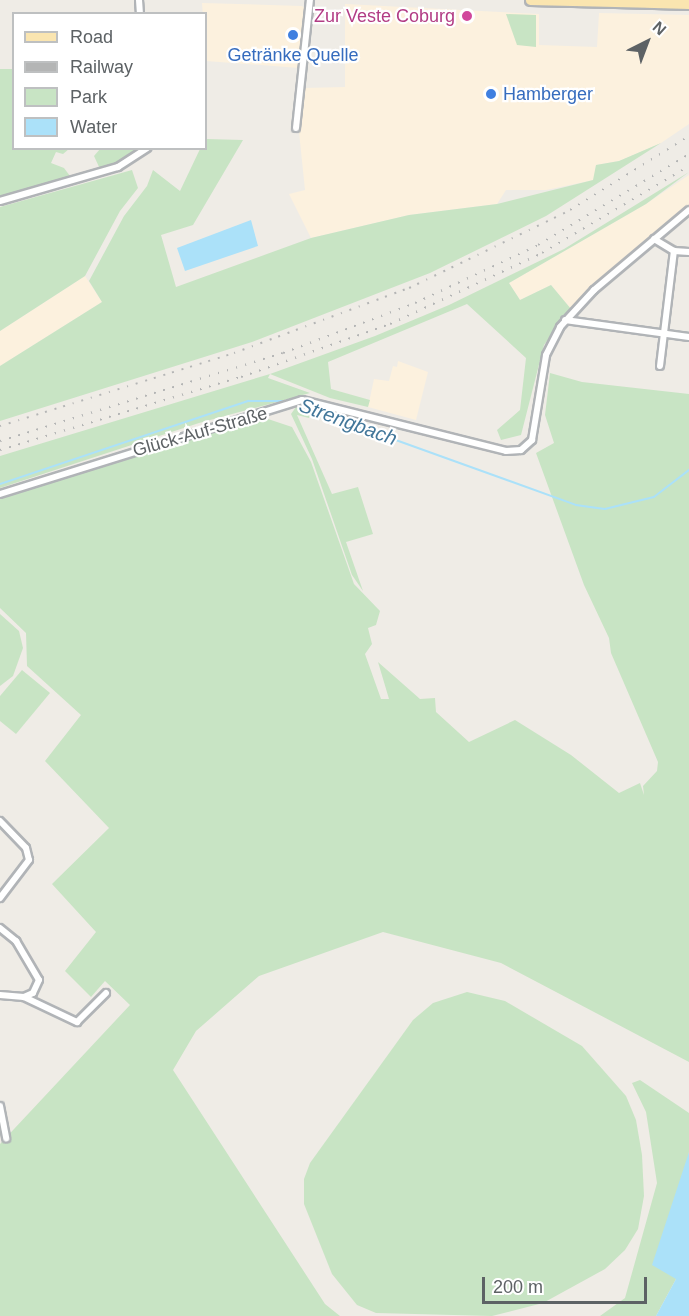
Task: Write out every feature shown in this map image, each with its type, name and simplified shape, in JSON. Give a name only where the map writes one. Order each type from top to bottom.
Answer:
[{"type":"main road","points":[[530,0],[689,2]]},
{"type":"street","points":[[296,128],[310,0]]},
{"type":"street","points":[[0,201],[118,167],[145,150]]},
{"type":"street","name":"Glück-Auf-Straße","points":[[0,494],[203,428],[302,400],[506,451],[521,450],[532,441],[546,356],[565,320],[689,210]]},
{"type":"street","points":[[654,239],[674,251],[689,252]]},
{"type":"street","points":[[660,366],[674,251]]},
{"type":"street","points":[[565,320],[689,337]]},
{"type":"street","points":[[0,821],[26,848],[29,860],[0,898]]},
{"type":"street","points":[[0,928],[16,941],[39,980],[33,993],[24,997]]},
{"type":"street","points":[[0,995],[24,997],[77,1022],[106,993]]},
{"type":"street","points":[[0,1106],[6,1138]]},
{"type":"shaded area","points":[[202,3],[302,6],[307,10],[299,68],[207,61],[207,12],[203,12]]},
{"type":"shaded area","points":[[345,4],[539,14],[539,45],[597,47],[599,13],[689,15],[689,124],[661,143],[619,161],[596,165],[594,180],[546,190],[506,190],[497,204],[409,215],[311,238],[289,194],[305,190],[299,132],[304,88],[345,87]]},
{"type":"shaded area","points":[[689,175],[689,205],[571,309],[551,285],[520,300],[509,283],[646,204]]},
{"type":"shaded area","points":[[85,276],[102,302],[0,366],[0,331]]},
{"type":"shaded area","points":[[398,361],[428,372],[416,420],[368,407],[374,379],[389,381],[393,366],[397,367]]},
{"type":"green space","points":[[506,14],[536,15],[536,47],[517,45]]},
{"type":"green space","points":[[0,69],[12,69],[12,150],[68,150],[63,154],[56,152],[51,163],[64,168],[70,176],[0,197]]},
{"type":"green space","points":[[207,139],[243,140],[193,225],[161,235],[176,287],[311,238],[409,215],[497,204],[593,180],[596,165],[619,161],[661,143],[546,216],[430,273],[252,342],[0,421],[0,366],[102,302],[89,281],[124,216],[147,186],[153,170],[180,191],[200,150],[207,150]]},
{"type":"green space","points":[[99,150],[139,150],[118,163],[100,169],[94,156]]},
{"type":"green space","points":[[132,170],[138,188],[120,211],[85,276],[0,331],[0,207]]},
{"type":"green space","points":[[689,172],[646,204],[509,283],[520,300],[551,285],[571,309],[544,345],[521,435],[501,440],[497,430],[520,410],[526,358],[467,304],[328,362],[331,389],[370,400],[368,407],[330,398],[270,374],[375,336],[449,305],[564,249]]},
{"type":"green space","points":[[550,373],[582,382],[689,394],[689,1062],[501,963],[383,932],[259,976],[196,1031],[173,1070],[325,1304],[340,1316],[0,1316],[0,1144],[130,1005],[105,981],[91,997],[65,971],[96,932],[52,884],[109,828],[45,761],[81,715],[27,666],[26,633],[0,608],[0,496],[225,426],[265,418],[292,427],[311,462],[354,584],[380,611],[376,625],[368,628],[372,644],[365,654],[381,699],[389,699],[378,662],[420,699],[435,698],[436,712],[469,742],[515,720],[571,755],[619,793],[640,783],[644,795],[643,786],[657,771],[658,762],[611,653],[609,638],[584,585],[536,453],[554,443],[545,415]]},
{"type":"green space","points":[[270,374],[268,378],[310,393],[199,423],[0,488],[0,456]]},
{"type":"green space","points":[[296,407],[311,412],[309,418],[297,415],[332,494],[358,487],[373,534],[346,542],[363,591],[352,575],[312,459],[291,414]]},
{"type":"green space","points":[[0,614],[19,631],[23,648],[13,676],[0,686]]},
{"type":"green space","points":[[22,670],[50,693],[16,734],[0,721],[0,696]]},
{"type":"green space","points":[[467,992],[505,1001],[582,1046],[626,1096],[636,1120],[642,1155],[644,1196],[638,1229],[625,1250],[605,1269],[543,1303],[492,1316],[376,1313],[357,1305],[332,1274],[304,1204],[304,1179],[310,1163],[413,1020],[433,1003]]},
{"type":"green space","points":[[640,1080],[689,1113],[689,1152],[676,1279],[656,1316],[600,1316],[625,1298],[657,1183],[646,1112],[632,1083]]},
{"type":"water","points":[[251,220],[258,246],[185,271],[177,248]]},
{"type":"water","points":[[689,1152],[689,1316],[656,1316],[676,1279],[652,1265]]},
{"type":"waterway","name":"Strengbach","points":[[0,484],[248,401],[289,401]]},
{"type":"waterway","name":"Strengbach","points":[[296,404],[576,505],[605,509],[654,497],[689,470]]},
{"type":"railway","points":[[0,426],[234,353],[409,288],[570,210],[689,136]]},
{"type":"railway","points":[[0,441],[283,353],[415,303],[538,245],[689,154]]},
{"type":"railway","points":[[0,450],[241,377],[390,324],[542,253],[689,166]]},
{"type":"place","name":"Zur Veste Coburg","points":[[467,16]]},
{"type":"place","name":"Getränke Quelle","points":[[293,35]]},
{"type":"place","name":"Hamberger","points":[[491,94]]}]
